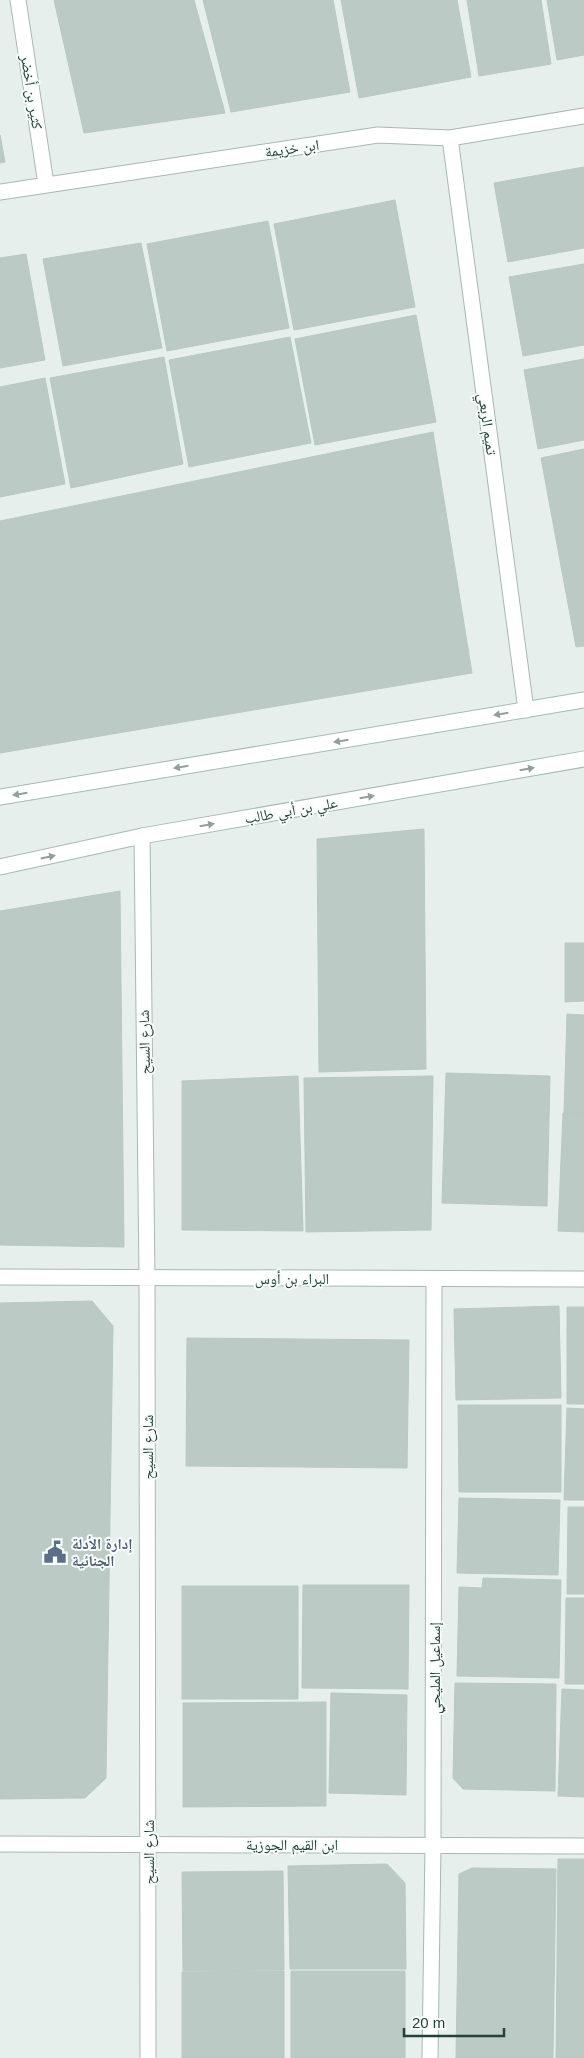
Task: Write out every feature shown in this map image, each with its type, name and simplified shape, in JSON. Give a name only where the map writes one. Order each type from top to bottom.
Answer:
[{"type":"street","name":"كثير بن أخضر","points":[[18,0],[46,184]]},
{"type":"street","name":"ابن خزيمة","points":[[0,192],[378,135],[450,138],[584,116]]},
{"type":"street","name":"تميم الربعي","points":[[450,138],[526,710]]},
{"type":"street","points":[[0,797],[584,700]]},
{"type":"street","name":"علي بن أبي طالب","points":[[0,867],[142,836],[584,759]]},
{"type":"street","name":"شارع السيح","points":[[142,836],[147,1278],[148,2058]]},
{"type":"street","name":"البراء بن أوس","points":[[0,1277],[584,1279]]},
{"type":"street","name":"إسماعيل المليحي","points":[[430,2058],[433,1845],[434,1278]]},
{"type":"street","name":"ابن القيم الجوزية","points":[[0,1844],[584,1846]]},
{"type":"building","points":[[54,0],[194,0],[225,113],[84,133]]},
{"type":"building","points":[[203,0],[333,0],[350,92],[231,112]]},
{"type":"building","points":[[341,0],[457,0],[471,77],[359,98]]},
{"type":"building","points":[[467,0],[541,0],[551,64],[479,76]]},
{"type":"building","points":[[547,0],[584,0],[584,55],[557,60]]},
{"type":"building","points":[[0,135],[5,162],[0,163]]},
{"type":"building","points":[[584,167],[584,248],[508,262],[494,183]]},
{"type":"building","points":[[395,200],[415,307],[294,330],[274,224]]},
{"type":"building","points":[[268,221],[289,328],[167,351],[147,244]]},
{"type":"building","points":[[141,243],[162,348],[63,366],[43,259]]},
{"type":"building","points":[[26,254],[45,360],[0,368],[0,258]]},
{"type":"building","points":[[584,264],[584,345],[523,356],[509,277]]},
{"type":"building","points":[[416,315],[436,422],[315,445],[295,339]]},
{"type":"building","points":[[290,337],[311,443],[189,467],[169,360]]},
{"type":"building","points":[[164,357],[183,464],[71,488],[50,378]]},
{"type":"building","points":[[584,359],[584,440],[538,449],[524,370]]},
{"type":"building","points":[[45,378],[65,484],[0,497],[0,387]]},
{"type":"building","points":[[433,432],[472,673],[0,753],[0,521]]},
{"type":"building","points":[[584,449],[584,646],[576,647],[541,458]]},
{"type":"building","points":[[424,829],[426,1069],[319,1072],[317,839]]},
{"type":"building","points":[[120,891],[124,1247],[0,1245],[0,911]]},
{"type":"building","points":[[565,943],[584,943],[584,1001],[565,1002]]},
{"type":"building","points":[[567,1014],[584,1015],[584,1114],[564,1113]]},
{"type":"building","points":[[446,1073],[550,1076],[547,1206],[442,1203]]},
{"type":"building","points":[[298,1076],[303,1231],[182,1230],[182,1081]]},
{"type":"building","points":[[433,1076],[431,1230],[306,1232],[304,1078]]},
{"type":"building","points":[[563,1113],[584,1114],[584,1232],[558,1231]]},
{"type":"building","name":"إدارة الأدلة الجنائية","points":[[92,1301],[113,1326],[106,1778],[85,1798],[0,1799],[0,1303]]},
{"type":"building","points":[[559,1306],[561,1398],[456,1400],[454,1309]]},
{"type":"building","points":[[567,1307],[584,1307],[584,1404],[567,1404]]},
{"type":"building","points":[[187,1338],[409,1340],[407,1468],[186,1466]]},
{"type":"building","points":[[458,1405],[561,1405],[561,1492],[459,1492]]},
{"type":"building","points":[[567,1408],[584,1409],[584,1500],[564,1500]]},
{"type":"building","points":[[459,1498],[560,1500],[558,1575],[457,1573]]},
{"type":"building","points":[[568,1507],[584,1507],[584,1594],[567,1594]]},
{"type":"building","points":[[483,1578],[561,1580],[559,1678],[457,1676],[459,1587],[482,1588]]},
{"type":"building","points":[[303,1585],[409,1585],[408,1689],[302,1688]]},
{"type":"building","points":[[182,1586],[298,1586],[298,1699],[182,1699]]},
{"type":"building","points":[[566,1598],[584,1598],[584,1684],[565,1684]]},
{"type":"building","points":[[455,1683],[556,1684],[555,1791],[463,1789],[453,1778]]},
{"type":"building","points":[[562,1689],[584,1690],[584,1797],[558,1796]]},
{"type":"building","points":[[331,1693],[407,1695],[406,1795],[329,1793]]},
{"type":"building","points":[[326,1702],[326,1806],[183,1807],[183,1703]]},
{"type":"building","points":[[558,1859],[584,1859],[584,2058],[556,2058]]},
{"type":"building","points":[[387,1864],[405,1883],[406,1969],[290,1969],[288,1866]]},
{"type":"building","points":[[472,1868],[556,1869],[553,2058],[456,2058],[459,1874]]},
{"type":"building","points":[[283,1871],[284,1970],[183,1971],[182,1872]]},
{"type":"building","points":[[284,1971],[284,2058],[182,2058],[182,1972]]},
{"type":"building","points":[[291,1971],[405,1971],[405,2058],[291,2058]]},
{"type":"place","name":"إدارة الأدلة الجنائية","points":[[55,1552]]}]
